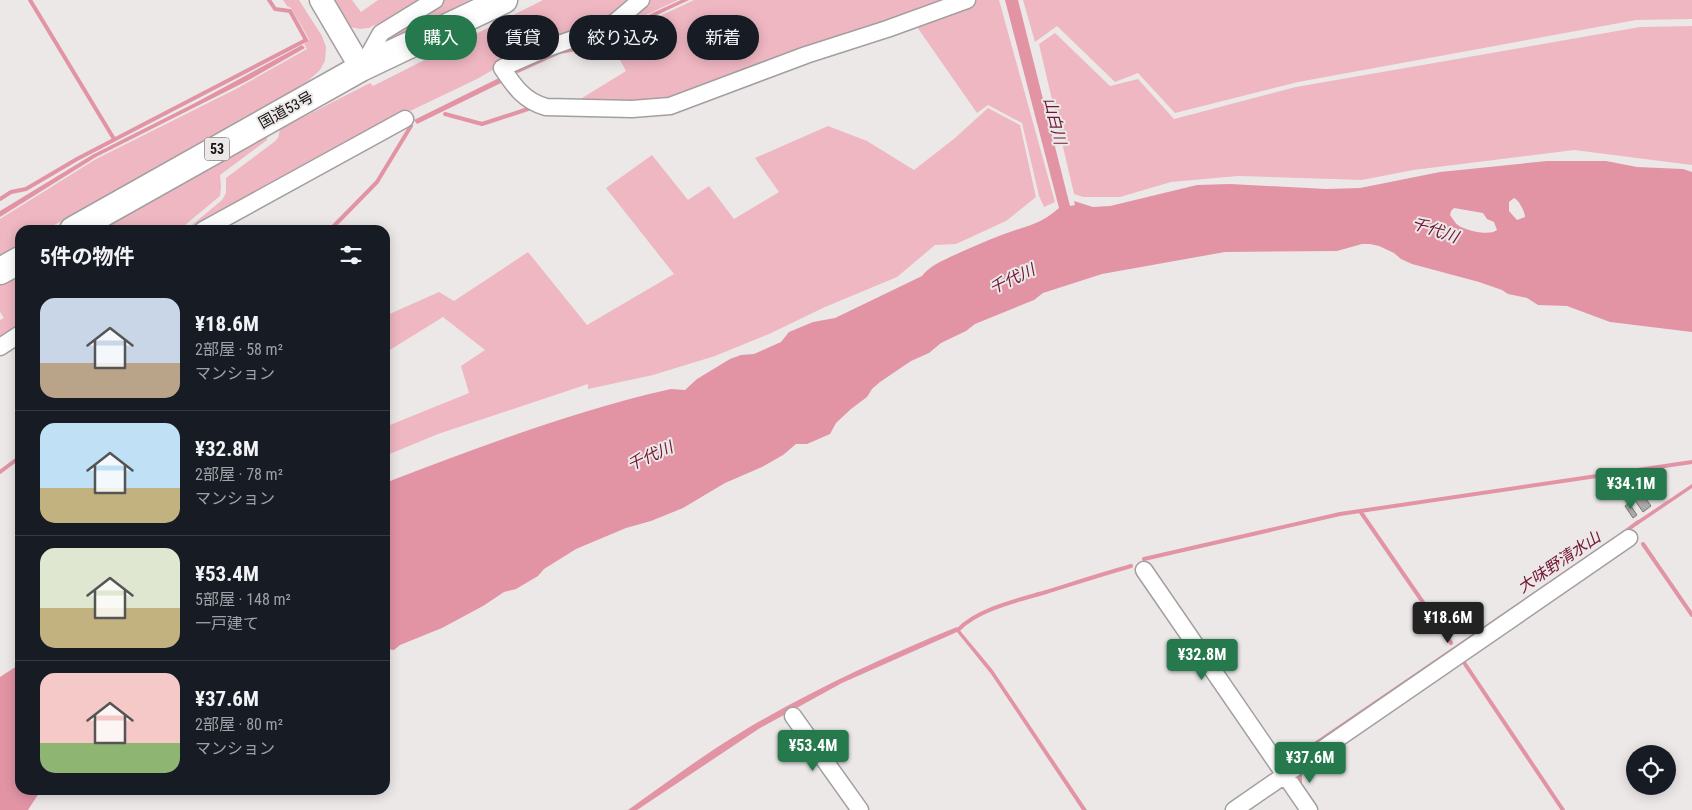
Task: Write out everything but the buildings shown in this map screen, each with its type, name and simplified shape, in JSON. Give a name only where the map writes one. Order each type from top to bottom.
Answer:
[{"type":"highway","name":"国道53号","points":[[82,225],[361,68],[504,0]]},
{"type":"highway","points":[[0,271],[15,263]]},
{"type":"main road","points":[[320,0],[361,68]]},
{"type":"street","points":[[361,68],[381,33],[434,0]]},
{"type":"street","points":[[641,0],[615,22],[601,29],[545,49],[502,68],[522,94],[533,103],[546,106],[632,109],[670,106],[806,55],[887,29],[967,0]]},
{"type":"street","points":[[212,225],[404,119]]},
{"type":"street","points":[[0,347],[15,337]]},
{"type":"street","points":[[1234,810],[1629,538]]},
{"type":"street","points":[[1144,570],[1309,810]]},
{"type":"street","points":[[793,716],[860,810]]},
{"type":"shaded area","points":[[283,0],[299,0],[322,36],[326,47],[325,61],[320,70],[308,81],[227,130],[54,225],[15,225],[15,247],[0,255],[0,219],[96,159],[236,89],[307,49],[304,44],[309,39],[291,8]]},
{"type":"shaded area","points":[[332,0],[352,0],[361,12],[378,0],[427,0],[402,17],[369,28],[360,29],[350,27]]},
{"type":"shaded area","points":[[442,0],[470,0],[441,15],[419,15]]},
{"type":"shaded area","points":[[543,0],[638,0],[620,15],[569,15],[569,36],[559,40],[559,15],[513,15]]},
{"type":"shaded area","points":[[650,0],[678,0],[646,15],[627,15]]},
{"type":"shaded area","points":[[694,0],[950,0],[666,102],[574,103],[626,71],[620,60],[677,60],[677,15],[662,15]]},
{"type":"shaded area","points":[[977,0],[999,0],[1055,202],[1044,207],[1039,196],[1022,123],[988,105],[977,113],[915,24]]},
{"type":"shaded area","points":[[1023,0],[1692,0],[1692,19],[1636,20],[1298,82],[1175,113],[1138,73],[1115,82],[1057,26],[1035,42]]},
{"type":"shaded area","points":[[405,24],[405,33],[388,42],[385,37]]},
{"type":"shaded area","points":[[1692,26],[1692,165],[1574,150],[1413,170],[1362,180],[1238,176],[1171,182],[1120,197],[1083,197],[1074,194],[1039,44],[1055,33],[1110,86],[1138,79],[1174,119],[1296,87],[1640,27]]},
{"type":"shaded area","points":[[487,28],[487,60],[510,60],[477,79],[408,112],[205,225],[192,225],[222,200],[226,193],[226,178],[274,142],[278,138],[280,129],[370,83],[373,86],[424,60],[477,60],[477,33]]},
{"type":"shaded area","points":[[988,108],[1020,125],[1036,197],[1006,221],[956,244],[935,245],[897,277],[715,356],[653,375],[588,389],[588,384],[438,434],[390,454],[390,425],[469,393],[461,366],[485,350],[443,317],[390,350],[390,314],[439,292],[454,301],[528,252],[587,325],[674,274],[606,188],[652,155],[688,200],[709,186],[734,219],[779,192],[755,158],[828,126],[867,141],[914,170],[955,138]]},
{"type":"shaded area","points":[[267,137],[267,140],[220,175],[220,196],[185,225],[106,225]]},
{"type":"shaded area","points":[[15,275],[15,335],[0,344],[0,320],[4,318],[0,312],[0,283]]},
{"type":"water","points":[[681,0],[689,0],[657,15],[648,15]]},
{"type":"water","name":"千代川","points":[[1005,0],[1018,0],[1070,206],[1075,205],[1074,201],[1093,207],[1110,206],[1197,185],[1230,184],[1326,189],[1360,188],[1440,172],[1547,161],[1606,161],[1637,167],[1683,169],[1692,172],[1692,332],[1610,322],[1567,306],[1538,305],[1527,298],[1508,294],[1479,282],[1412,264],[1394,253],[1370,244],[1362,244],[1337,251],[1225,252],[1102,274],[1043,293],[1034,300],[975,324],[966,331],[941,343],[929,353],[911,361],[880,382],[867,397],[836,423],[830,434],[807,444],[796,444],[783,455],[762,467],[725,483],[683,508],[651,521],[626,528],[576,549],[516,589],[504,592],[483,606],[442,628],[400,645],[394,650],[390,650],[390,481],[491,443],[562,419],[671,389],[685,390],[697,379],[730,359],[741,355],[754,354],[781,342],[789,332],[813,322],[835,318],[922,276],[931,267],[950,257],[1039,222],[1059,208]],"holes":[[[1514,198],[1525,215],[1525,217],[1517,220],[1509,211],[1509,202]],[[1454,208],[1483,213],[1487,219],[1494,222],[1497,230],[1484,233],[1461,227],[1450,215]]]},
{"type":"water","points":[[302,45],[305,48],[247,81],[96,157],[0,217],[0,211],[92,155],[195,103]]},
{"type":"water","points":[[569,49],[569,52],[559,54],[559,51]]},
{"type":"water","points":[[538,60],[547,60],[518,73],[513,71]]},
{"type":"water","points":[[501,77],[503,82],[417,124],[414,120]]},
{"type":"water","points":[[1692,484],[1692,488],[1636,526],[1634,523]]},
{"type":"water","points":[[1616,536],[1618,538],[1290,763],[1291,759],[1310,745]]},
{"type":"water","points":[[957,627],[992,669],[1087,810],[1082,810],[991,674],[957,632],[842,683],[760,728],[637,810],[628,810],[717,747],[773,714],[851,674]]},
{"type":"water","points":[[15,667],[15,795],[38,795],[28,810],[0,810],[0,677]]},
{"type":"waterway","points":[[30,0],[114,139]]},
{"type":"waterway","points":[[0,199],[11,192],[26,189],[77,159],[306,40],[290,11],[275,9],[269,0]]},
{"type":"waterway","points":[[445,114],[482,124],[528,109]]},
{"type":"waterway","points":[[335,225],[377,182],[411,126]]},
{"type":"waterway","points":[[0,472],[15,461]]},
{"type":"waterway","points":[[1144,559],[1340,514],[1692,462]]},
{"type":"waterway","points":[[1360,511],[1451,643]]},
{"type":"waterway","name":"大味野清水山","points":[[1622,534],[1638,522]]},
{"type":"waterway","points":[[1643,544],[1692,615]]},
{"type":"waterway","points":[[958,630],[976,616],[999,606],[1131,566]]},
{"type":"waterway","points":[[1463,661],[1563,810]]},
{"type":"waterway","points":[[1280,755],[1286,758],[1291,757]]},
{"type":"waterway","points":[[1300,775],[1300,785]]},
{"type":"water label","name":"山白川","points":[[1055,121]]}]
